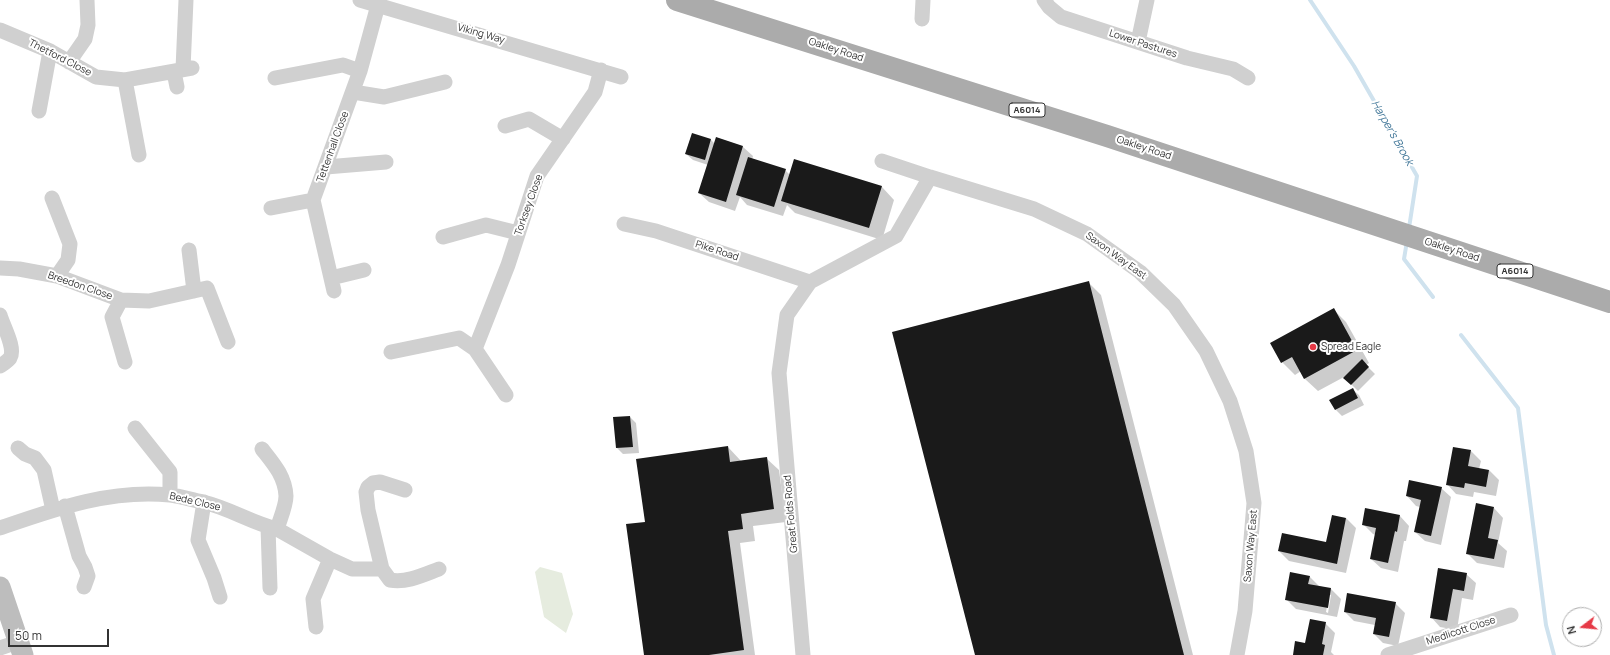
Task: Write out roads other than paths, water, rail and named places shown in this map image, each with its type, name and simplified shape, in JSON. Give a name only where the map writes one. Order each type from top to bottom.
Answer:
[{"type":"main road","name":"Oakley Road","points":[[677,0],[1107,136],[1610,302]]},
{"type":"street","points":[[69,62],[84,39],[88,25],[87,0]]},
{"type":"street","points":[[177,87],[183,70],[186,0]]},
{"type":"street","name":"Viking Way","points":[[360,0],[621,77]]},
{"type":"street","points":[[922,19],[923,0]]},
{"type":"street","name":"Lower Pastures","points":[[1044,0],[1061,17],[1186,58],[1233,70],[1248,78]]},
{"type":"street","points":[[1138,42],[1147,0]]},
{"type":"street","name":"Tettenhall Close","points":[[313,200],[360,71],[378,5]]},
{"type":"street","name":"Thetford Close","points":[[0,30],[50,51],[96,77],[125,80],[183,70]]},
{"type":"street","points":[[39,111],[50,51]]},
{"type":"street","points":[[275,78],[343,65],[360,71]]},
{"type":"street","name":"Torksey Close","points":[[474,349],[508,265],[537,176],[595,92],[601,70]]},
{"type":"street","points":[[125,80],[139,155]]},
{"type":"street","points":[[353,92],[384,96],[445,82]]},
{"type":"street","points":[[505,126],[529,119],[563,139]]},
{"type":"street","name":"Saxon Way East","points":[[882,161],[1034,209],[1087,234],[1140,272],[1174,305],[1206,351],[1230,401],[1246,451],[1254,503],[1245,611],[1238,655]]},
{"type":"street","points":[[326,167],[386,162]]},
{"type":"street","points":[[810,282],[896,236],[930,177]]},
{"type":"street","points":[[52,198],[70,244],[68,260],[57,276]]},
{"type":"street","points":[[271,208],[313,200],[332,285],[364,270]]},
{"type":"street","name":"Pike Road","points":[[624,224],[656,231],[810,282]]},
{"type":"street","points":[[443,237],[486,225],[518,233]]},
{"type":"street","points":[[189,250],[200,289],[228,342]]},
{"type":"street","name":"Breedon Close","points":[[0,268],[19,269],[57,276],[121,300],[149,301],[200,289]]},
{"type":"street","name":"Great Folds Road","points":[[804,655],[779,373],[787,315],[810,282]]},
{"type":"street","points":[[121,300],[112,317],[125,362]]},
{"type":"street","points":[[0,315],[2,325],[12,346],[10,357],[0,366]]},
{"type":"street","points":[[391,352],[460,338],[474,349],[506,395]]},
{"type":"street","points":[[135,428],[170,472],[170,495]]},
{"type":"street","points":[[18,448],[25,454],[35,458],[44,470],[79,556],[86,567],[88,576],[84,587]]},
{"type":"street","points":[[262,449],[280,472],[286,497],[272,528],[270,588]]},
{"type":"street","points":[[405,490],[380,482],[373,483],[368,486],[366,492],[368,510],[382,569],[390,580],[397,581],[413,579],[439,569]]},
{"type":"street","name":"Bede Close","points":[[0,528],[59,508],[108,497],[170,495],[204,502],[231,511],[272,528],[352,569],[382,569]]},
{"type":"street","points":[[204,502],[198,540],[214,578],[220,597]]},
{"type":"street","points":[[316,627],[313,599],[330,559]]},
{"type":"street","points":[[0,587],[14,648]]},
{"type":"street","name":"Medlicott Close","points":[[1388,655],[1511,615]]},
{"type":"waterway","name":"Harper's Brook","points":[[1310,0],[1354,66],[1417,176],[1409,228]]},
{"type":"waterway","name":"Harper's Brook","points":[[1407,241],[1404,259],[1433,297]]},
{"type":"waterway","points":[[1461,335],[1518,408],[1546,625],[1554,655]]},
{"type":"place","name":"Spread Eagle","points":[[1313,347]]}]
